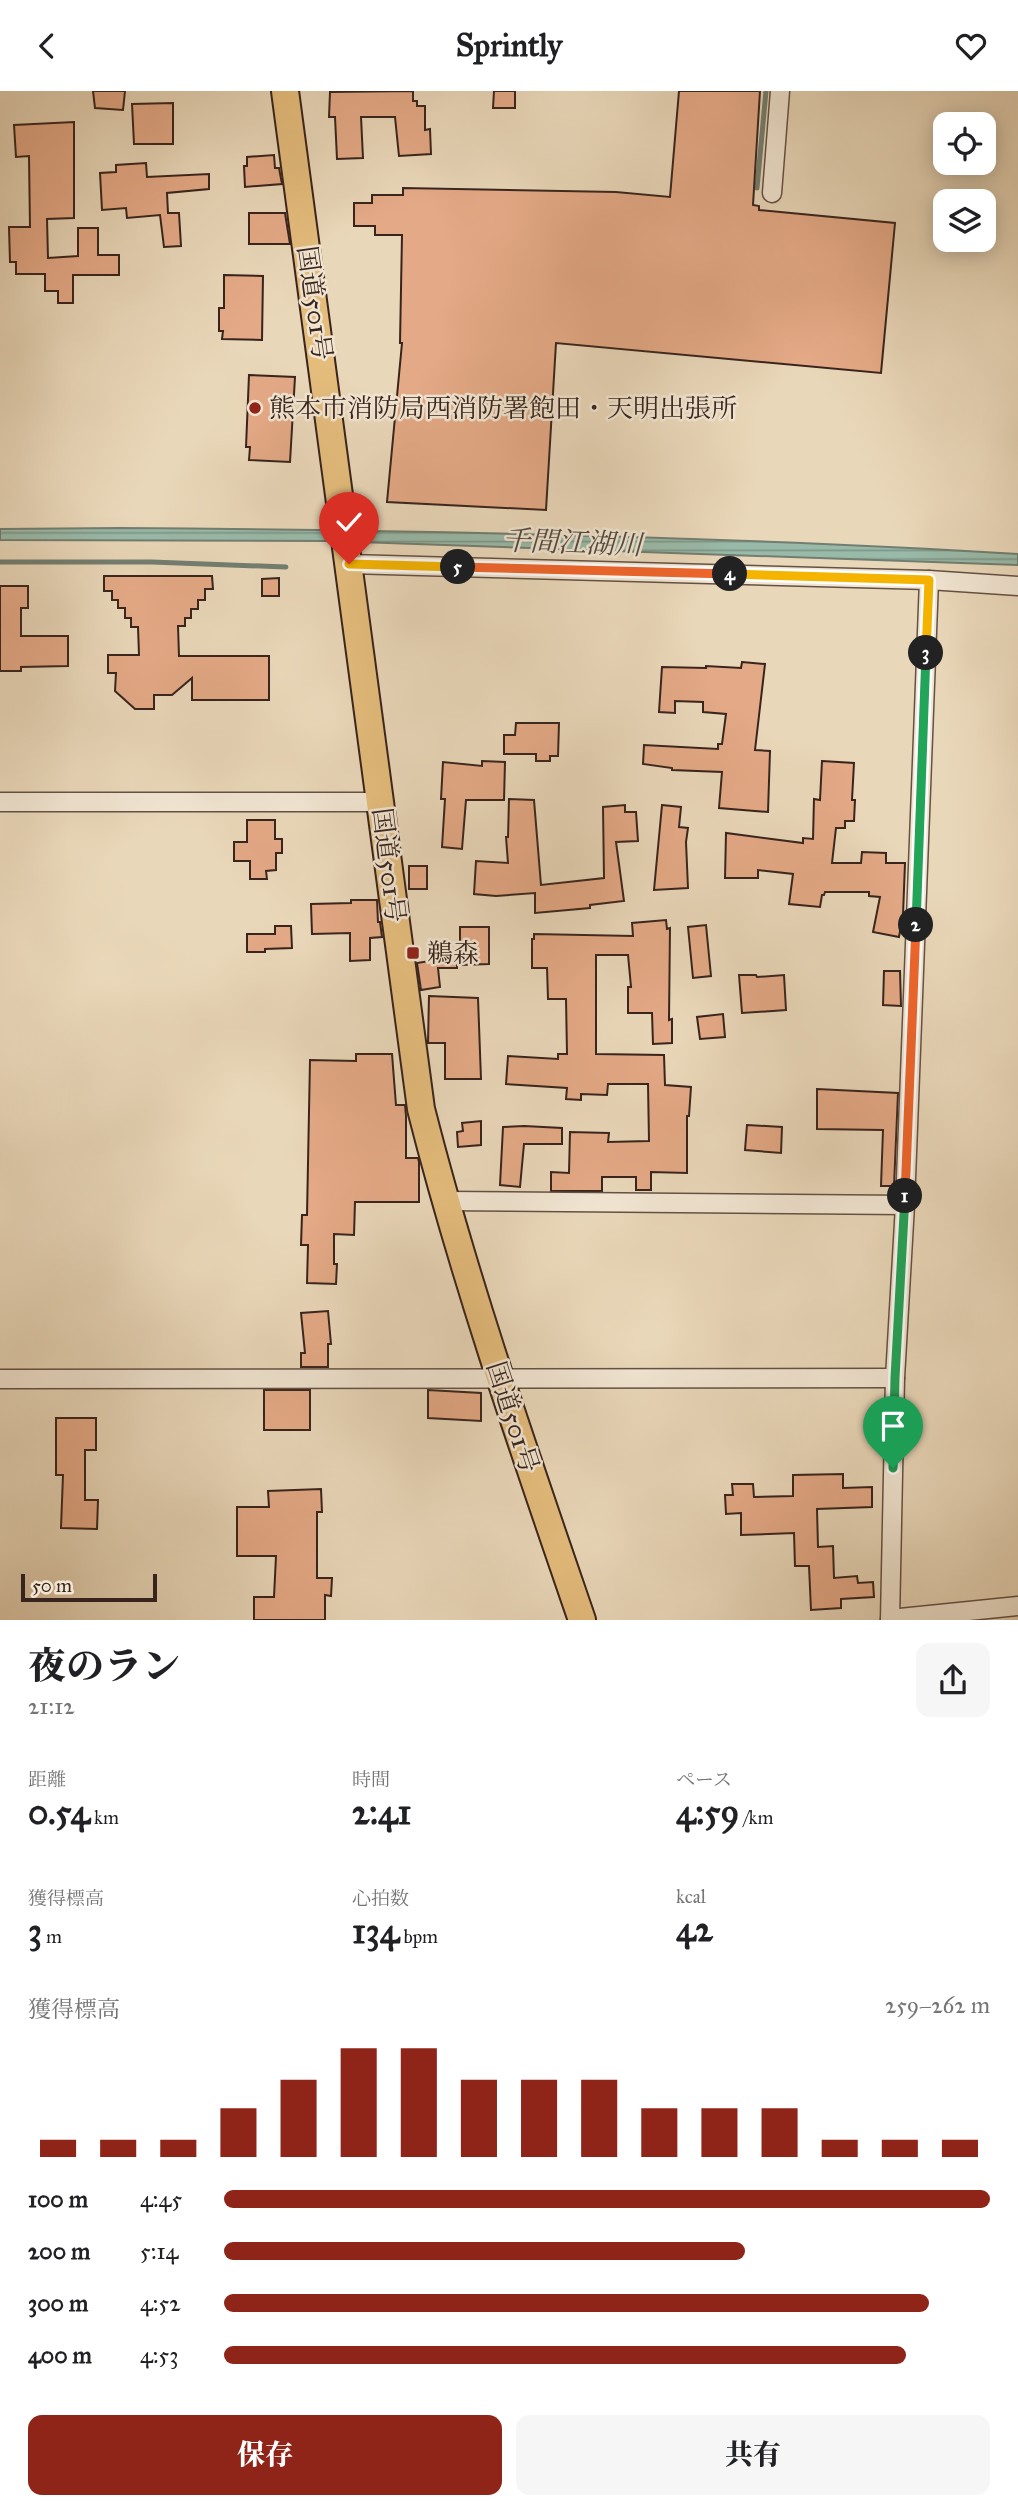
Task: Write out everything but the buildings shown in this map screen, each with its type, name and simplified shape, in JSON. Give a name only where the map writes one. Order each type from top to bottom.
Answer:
[{"type":"highway","name":"国道501号","points":[[285,91],[421,1109],[444,1201],[500,1378],[582,1620]]},
{"type":"street","points":[[772,193],[780,91]]},
{"type":"street","points":[[348,557],[929,580],[1018,586]]},
{"type":"street","points":[[929,580],[905,1205],[895,1378],[890,1620],[1018,1606]]},
{"type":"street","points":[[0,802],[381,802]]},
{"type":"street","points":[[444,1201],[905,1205]]},
{"type":"street","points":[[0,1379],[229,1381],[895,1378]]},
{"type":"water","name":"千間江湖川","points":[[120,528],[682,538],[1018,554],[1018,565],[329,541],[0,540],[0,529]]},
{"type":"waterway","points":[[757,188],[766,91]]},
{"type":"waterway","points":[[0,562],[152,562],[286,567]]},
{"type":"place","name":"熊本市消防局西消防署飽田・天明出張所","points":[[255,408]]},
{"type":"place","name":"鵜森","points":[[413,953]]},
{"type":"route","points":[[349,564],[929,580],[910,1115],[895,1378],[893,1468]]}]
